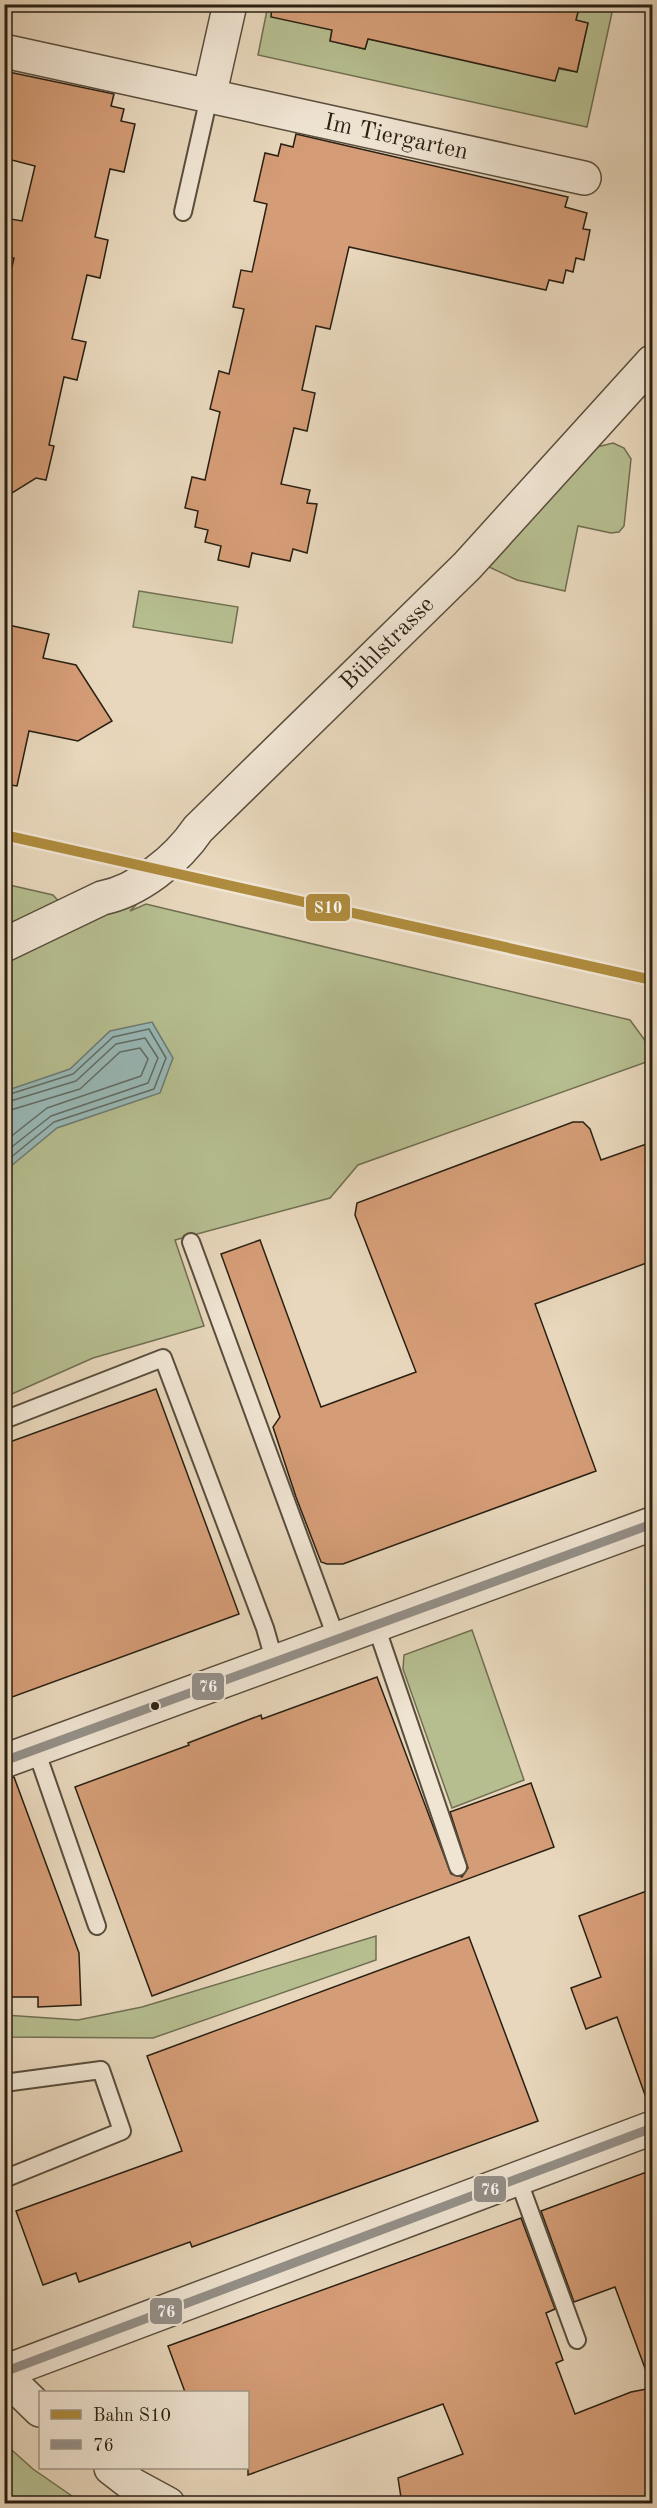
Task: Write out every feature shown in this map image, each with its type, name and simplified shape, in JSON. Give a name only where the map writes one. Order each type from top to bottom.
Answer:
[{"type":"street","points":[[209,97],[230,4]]},
{"type":"street","name":"Im Tiergarten","points":[[4,51],[584,178]]},
{"type":"street","name":"Bühlstrasse","points":[[4,945],[102,898],[118,895],[160,870],[467,566],[652,362]]},
{"type":"street","points":[[4,1761],[652,1524]]},
{"type":"street","points":[[39,2409],[4,2373],[652,2128]]},
{"type":"street","points":[[112,2469],[133,2485],[168,2504]]},
{"type":"lane","points":[[183,212],[209,97]]},
{"type":"lane","points":[[191,1242],[337,1640]]},
{"type":"lane","points":[[4,1420],[163,1358],[265,1628],[275,1663]]},
{"type":"lane","points":[[376,1626],[458,1867]]},
{"type":"lane","points":[[36,1750],[98,1926]]},
{"type":"lane","points":[[4,2083],[101,2070],[122,2131],[4,2179]]},
{"type":"lane","points":[[518,2179],[577,2340]]},
{"type":"green space","points":[[268,5],[311,5],[319,27],[332,30],[330,41],[365,49],[368,39],[577,72],[588,23],[569,19],[570,14],[577,16],[579,8],[566,5],[598,5],[613,8],[587,127],[258,55]]},
{"type":"green space","points":[[613,443],[624,448],[631,459],[624,526],[619,532],[611,533],[578,526],[565,591],[517,580],[489,567],[597,447]]},
{"type":"green space","points":[[139,591],[238,607],[232,643],[133,627]]},
{"type":"green space","points":[[5,884],[53,895],[62,905],[5,937]]},
{"type":"green space","points":[[149,892],[130,911],[146,904],[630,1020],[652,1050],[652,1060],[358,1165],[330,1198],[175,1240],[204,1326],[93,1358],[5,1397],[4,958]]},
{"type":"green space","points":[[472,1630],[524,1780],[452,1808],[403,1669],[404,1655]]},
{"type":"green space","points":[[376,1936],[376,1960],[153,2038],[5,2037],[5,2015],[78,2020],[142,2007]]},
{"type":"green space","points":[[4,2443],[33,2469],[82,2503],[5,2503]]},
{"type":"water","points":[[152,1022],[173,1058],[160,1093],[57,1128],[5,1171],[5,1091],[70,1069],[110,1031]]},
{"type":"building","points":[[272,4],[580,4],[576,20],[588,23],[577,72],[559,68],[555,81],[368,39],[365,49],[330,41],[332,30],[271,17]]},
{"type":"building","points":[[4,71],[114,94],[111,106],[124,109],[121,121],[135,124],[124,172],[110,169],[95,237],[108,240],[100,278],[87,275],[72,339],[86,342],[77,380],[64,377],[49,445],[54,446],[46,480],[36,478],[4,498],[4,301],[14,258],[4,256],[4,249],[11,219],[22,221],[35,166],[4,158]]},
{"type":"building","points":[[296,134],[568,197],[565,207],[587,213],[583,229],[590,230],[584,260],[576,258],[573,272],[566,270],[563,283],[549,280],[546,290],[349,247],[330,329],[316,326],[302,390],[315,393],[307,431],[294,428],[281,484],[310,490],[307,503],[317,504],[307,553],[293,549],[290,561],[252,553],[249,567],[218,560],[221,546],[205,542],[208,530],[195,527],[198,511],[185,508],[192,477],[205,480],[220,412],[210,409],[219,371],[229,374],[244,309],[233,307],[241,270],[252,272],[267,204],[254,201],[265,153],[278,156],[281,144],[293,147]]},
{"type":"building","points":[[4,624],[49,634],[43,658],[76,665],[112,721],[78,741],[29,731],[17,786],[4,784]]},
{"type":"building","points":[[573,1122],[583,1122],[590,1129],[601,1160],[652,1142],[652,1261],[535,1304],[596,1471],[343,1564],[321,1562],[273,1427],[280,1417],[221,1254],[260,1240],[321,1407],[416,1372],[355,1215],[357,1203]]},
{"type":"building","points":[[156,1389],[239,1614],[4,1700],[4,1444]]},
{"type":"building","points":[[377,1677],[451,1874],[462,1877],[468,1868],[450,1812],[531,1783],[554,1847],[152,1996],[75,1787],[189,1745],[188,1743],[261,1715],[262,1719]]},
{"type":"building","points":[[14,1777],[79,1953],[81,2005],[38,2007],[38,1997],[4,1997],[4,1779]]},
{"type":"building","points":[[652,1889],[652,2105],[649,2106],[617,2017],[586,2029],[571,1988],[601,1977],[579,1916]]},
{"type":"building","points":[[469,1937],[538,2121],[192,2247],[190,2242],[79,2282],[76,2273],[43,2285],[16,2211],[182,2151],[147,2056]]},
{"type":"building","points":[[652,2170],[652,2378],[649,2379],[615,2287],[574,2302],[541,2211]]},
{"type":"building","points":[[521,2218],[555,2309],[546,2313],[563,2360],[556,2363],[575,2414],[631,2392],[652,2388],[652,2504],[402,2504],[398,2478],[463,2454],[443,2404],[248,2475],[249,2391],[185,2391],[168,2346]]},
{"type":"rail line","name":"S10","points":[[4,835],[652,980]]},
{"type":"transit line","name":"76","points":[[4,1761],[652,1524]]},
{"type":"transit line","name":"76","points":[[4,2372],[652,2128]]}]
